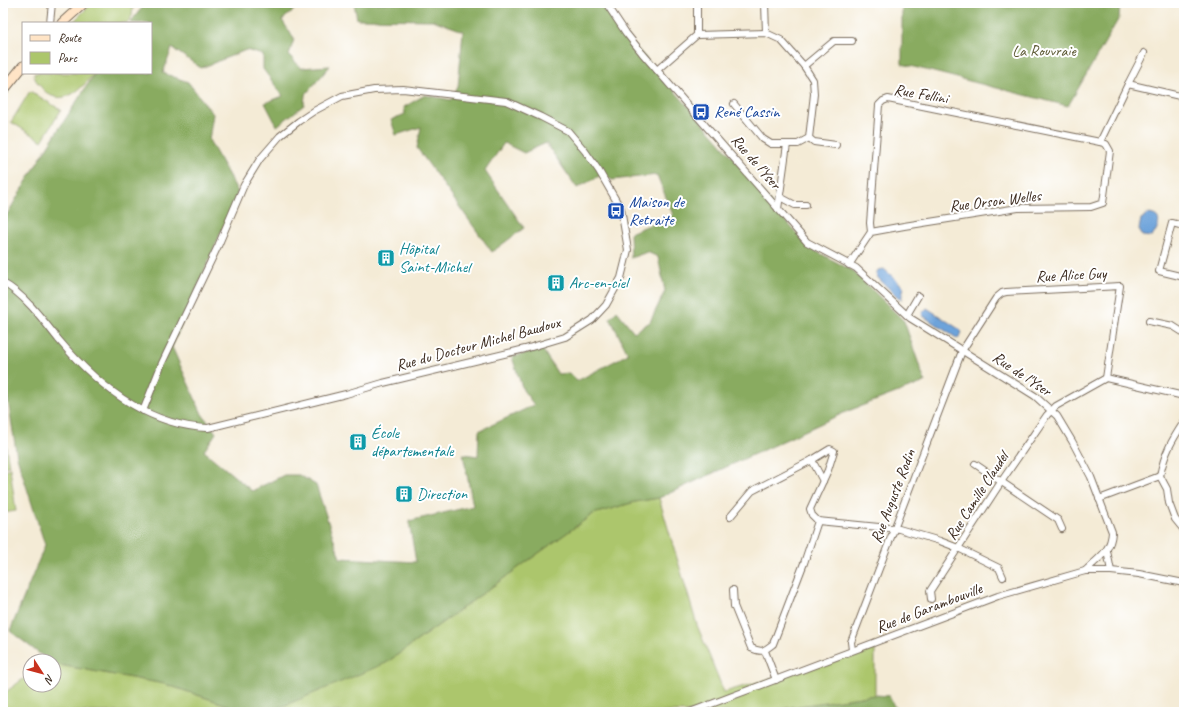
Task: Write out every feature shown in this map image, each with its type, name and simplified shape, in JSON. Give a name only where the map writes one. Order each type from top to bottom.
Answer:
[{"type":"street","points":[[50,20],[52,3]]},
{"type":"street","points":[[63,22],[84,3]]},
{"type":"street","name":"Rue de l'Yser","points":[[606,3],[626,33],[657,70],[807,242],[849,265],[865,276],[907,315],[1035,396],[1052,410],[1062,423],[1091,477],[1112,532],[1112,540],[1107,551],[1111,571]]},
{"type":"street","points":[[697,3],[697,35]]},
{"type":"street","points":[[765,3],[766,34]]},
{"type":"street","points":[[657,70],[697,35],[766,34],[780,40],[804,66],[813,80],[814,94],[809,138]]},
{"type":"street","points":[[804,66],[834,41],[852,41]]},
{"type":"street","points":[[1100,142],[1144,53]]},
{"type":"street","points":[[3,91],[22,67]]},
{"type":"street","points":[[1128,84],[1184,97]]},
{"type":"street","name":"Rue du Docteur Michel Baudoux","points":[[3,283],[12,288],[38,314],[88,372],[127,402],[143,411],[180,425],[208,428],[339,396],[383,383],[525,349],[566,337],[592,320],[606,305],[621,278],[628,250],[621,209],[600,171],[568,131],[506,101],[402,89],[374,90],[342,96],[299,121],[280,136],[260,159],[244,185],[197,290],[162,363],[143,411]]},
{"type":"street","name":"Rue Fellini","points":[[871,232],[870,223],[879,105],[883,101],[888,100],[1100,142]]},
{"type":"street","points":[[734,104],[762,139],[771,144],[798,144],[809,138]]},
{"type":"street","points":[[809,138],[814,142],[836,145]]},
{"type":"street","name":"Rue Orson Welles","points":[[871,232],[1018,208],[1091,207],[1103,203],[1110,151],[1106,144],[1100,142]]},
{"type":"street","points":[[778,208],[787,144]]},
{"type":"street","points":[[780,197],[795,205],[806,205]]},
{"type":"street","points":[[1184,226],[1172,223],[1159,271],[1184,277]]},
{"type":"street","points":[[849,265],[871,232]]},
{"type":"street","name":"Rue Alice Guy","points":[[962,351],[996,298],[1002,293],[1120,286],[1106,378]]},
{"type":"street","points":[[907,315],[918,296]]},
{"type":"street","points":[[1149,321],[1173,326],[1183,330]]},
{"type":"street","name":"Rue Auguste Rodin","points":[[852,650],[851,642],[962,351]]},
{"type":"street","points":[[1106,378],[1184,396]]},
{"type":"street","name":"Rue Camille Claudel","points":[[930,599],[930,591],[1000,482],[1047,414],[1106,378]]},
{"type":"street","points":[[1184,422],[1170,443],[1166,452],[1160,476],[1166,489],[1169,503],[1175,518],[1184,530]]},
{"type":"street","points":[[730,517],[752,491],[830,449],[834,451],[828,470],[810,509],[812,515],[818,521],[899,529],[940,540],[999,568],[1003,577]]},
{"type":"street","points":[[812,460],[823,481]]},
{"type":"street","points":[[975,464],[1058,520],[1062,529]]},
{"type":"street","points":[[1099,499],[1160,476]]},
{"type":"street","points":[[733,590],[734,606],[751,648],[758,651],[765,651],[773,644],[804,563],[818,521]]},
{"type":"street","points":[[1085,571],[1107,551]]},
{"type":"street","name":"Rue de Garambouville","points":[[690,712],[998,596],[1085,571],[1111,571],[1138,574],[1184,583]]},
{"type":"street","points":[[765,651],[776,680]]},
{"type":"green space","points":[[92,3],[129,3],[133,8],[132,16],[128,22],[73,22]]},
{"type":"green space","points":[[147,3],[303,3],[282,20],[294,39],[289,55],[301,68],[330,66],[305,95],[304,105],[277,126],[265,103],[283,96],[263,69],[263,55],[246,50],[201,68],[172,48],[163,73],[188,82],[213,114],[209,140],[238,192],[172,347],[202,414],[216,433],[204,451],[252,491],[284,475],[299,475],[316,485],[340,558],[416,562],[409,521],[473,506],[463,454],[478,456],[479,431],[534,405],[523,390],[512,357],[542,349],[558,374],[569,373],[577,381],[628,354],[610,318],[617,311],[634,332],[650,322],[665,291],[658,257],[647,252],[631,258],[630,233],[673,215],[657,175],[612,180],[603,174],[577,188],[546,143],[524,153],[504,143],[485,171],[524,228],[492,252],[417,148],[421,127],[396,135],[391,120],[405,114],[404,107],[425,95],[451,100],[458,87],[463,31],[433,20],[357,19],[354,3],[605,3],[626,36],[718,140],[808,247],[853,271],[904,321],[925,382],[848,411],[659,498],[635,502],[593,514],[386,663],[274,710],[233,707],[165,684],[62,665],[62,653],[39,653],[10,631],[45,545],[17,457],[3,369],[3,221],[44,152],[94,74],[152,74],[152,22],[131,22]]},
{"type":"green space","name":"La Rouvraie","points":[[905,3],[1120,3],[1119,18],[1068,106],[902,64],[902,7]]},
{"type":"green space","points":[[34,74],[93,74],[83,86],[69,95],[62,97],[55,97],[48,94],[37,82]]},
{"type":"green space","points":[[30,91],[61,110],[42,141],[11,122]]},
{"type":"green space","points":[[3,428],[9,466],[3,467]]},
{"type":"green space","points":[[10,468],[16,511],[3,513],[3,470]]},
{"type":"green space","points":[[659,498],[697,625],[724,692],[875,649],[875,695],[760,712],[3,712],[3,694],[22,680],[22,693],[62,693],[62,665],[165,684],[233,707],[386,663],[593,514],[635,502]]},
{"type":"green space","points":[[875,695],[889,696],[897,712],[776,712],[792,707]]},
{"type":"water","points":[[1148,214],[1157,217],[1159,222],[1152,237],[1142,236],[1139,229],[1141,219]]},
{"type":"water","points":[[884,269],[904,287],[901,300],[878,278],[876,274],[878,270]]},
{"type":"water","points":[[927,308],[959,329],[962,332],[960,337],[958,339],[923,316],[922,313]]},
{"type":"place","name":"René Cassin","points":[[701,112]]},
{"type":"place","name":"Maison de Retraite","points":[[616,211]]},
{"type":"place","name":"Hôpital Saint-Michel","points":[[386,258]]},
{"type":"place","name":"Arc-en-ciel","points":[[556,283]]},
{"type":"place","name":"École départementale","points":[[358,442]]},
{"type":"place","name":"Direction","points":[[404,494]]}]
